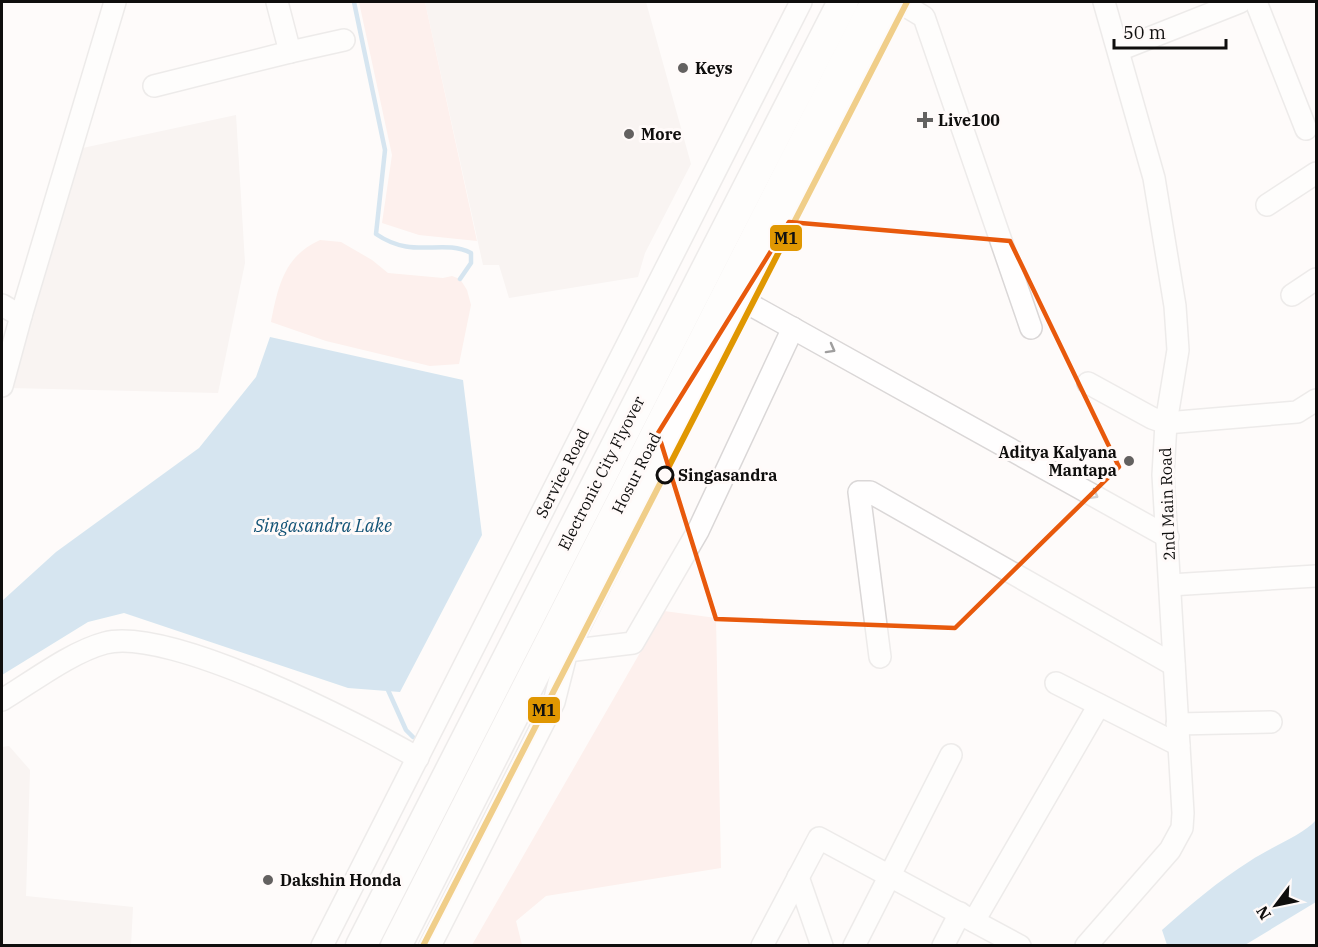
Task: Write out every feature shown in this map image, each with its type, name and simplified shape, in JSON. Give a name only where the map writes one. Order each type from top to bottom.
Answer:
[{"type":"highway","points":[[353,945],[832,2]]},
{"type":"highway","name":"Electronic City Flyover","points":[[361,945],[843,2]]},
{"type":"highway","name":"Electronic City Flyover","points":[[384,945],[863,2]]},
{"type":"highway","name":"Hosur Road","points":[[396,945],[736,297],[876,2]]},
{"type":"street","points":[[2,386],[115,2]]},
{"type":"street","points":[[277,2],[290,52]]},
{"type":"street","name":"Service Road","points":[[322,945],[801,2]]},
{"type":"street","points":[[430,945],[554,702],[567,651],[736,297],[897,2],[924,17],[1031,328]]},
{"type":"street","name":"2nd Main Road","points":[[1086,945],[1178,839],[1183,813],[1163,476],[1166,423],[1178,350],[1175,306],[1154,178],[1104,2]]},
{"type":"street","points":[[1119,50],[1240,2]]},
{"type":"street","points":[[1256,2],[1306,129]]},
{"type":"street","points":[[154,86],[344,40]]},
{"type":"street","points":[[1267,205],[1317,173]]},
{"type":"street","points":[[1292,295],[1317,279]]},
{"type":"street","points":[[736,297],[1168,537]]},
{"type":"street","points":[[2,306],[21,316]]},
{"type":"street","points":[[567,651],[633,643],[698,531],[793,328]]},
{"type":"street","points":[[1088,382],[1152,418],[1166,423],[1297,412],[1317,400]]},
{"type":"street","points":[[880,657],[859,492],[870,492],[1174,665]]},
{"type":"street","points":[[1170,585],[1317,576]]},
{"type":"street","points":[[2,700],[87,650],[107,642],[131,641],[177,651],[274,686],[364,726],[418,758]]},
{"type":"street","points":[[1056,683],[1099,705],[1178,734],[1271,722]]},
{"type":"street","points":[[943,945],[967,917],[1099,705]]},
{"type":"street","points":[[854,945],[951,755]]},
{"type":"street","points":[[762,945],[819,838],[1020,945]]},
{"type":"street","points":[[798,877],[822,945]]},
{"type":"highlighted area","points":[[789,222],[1010,241],[1119,467],[955,628],[716,619],[658,433]]},
{"type":"shaded area","points":[[359,2],[425,2],[477,241],[419,235],[382,223],[392,155]]},
{"type":"shaded area","points":[[425,2],[646,2],[691,164],[645,253],[638,277],[509,298],[499,265],[483,265]]},
{"type":"shaded area","points":[[236,115],[245,263],[218,393],[11,388],[78,149]]},
{"type":"shaded area","points":[[320,240],[341,242],[372,260],[388,273],[443,278],[452,276],[460,279],[467,290],[471,305],[459,364],[430,366],[326,341],[271,322],[285,274],[298,255]]},
{"type":"shaded area","points":[[664,611],[716,618],[721,868],[546,896],[516,921],[522,945],[472,945]]},
{"type":"shaded area","points":[[9,746],[30,770],[26,896],[133,907],[131,945],[2,945],[2,747]]},
{"type":"water","name":"Singasandra Lake","points":[[270,337],[463,380],[482,535],[400,692],[348,688],[124,613],[88,622],[2,675],[2,601],[56,552],[199,448],[256,377]]},
{"type":"water","points":[[1316,820],[1316,902],[1245,945],[1167,945],[1162,930],[1194,902],[1238,869],[1303,831]]},
{"type":"waterway","points":[[354,2],[385,150],[376,234],[403,246],[449,247],[471,253],[471,263],[460,279]]},
{"type":"waterway","points":[[388,690],[406,730],[413,737]]},
{"type":"transit line","name":"M1","points":[[423,946],[907,2]]},
{"type":"place","name":"Keys","points":[[683,68]]},
{"type":"place","name":"Live100","points":[[925,120]]},
{"type":"place","name":"More","points":[[629,134]]},
{"type":"place","name":"Aditya Kalyana Mantapa","points":[[1129,461]]},
{"type":"place","name":"Singasandra","points":[[665,475]]},
{"type":"place","name":"Dakshin Honda","points":[[268,880]]}]
